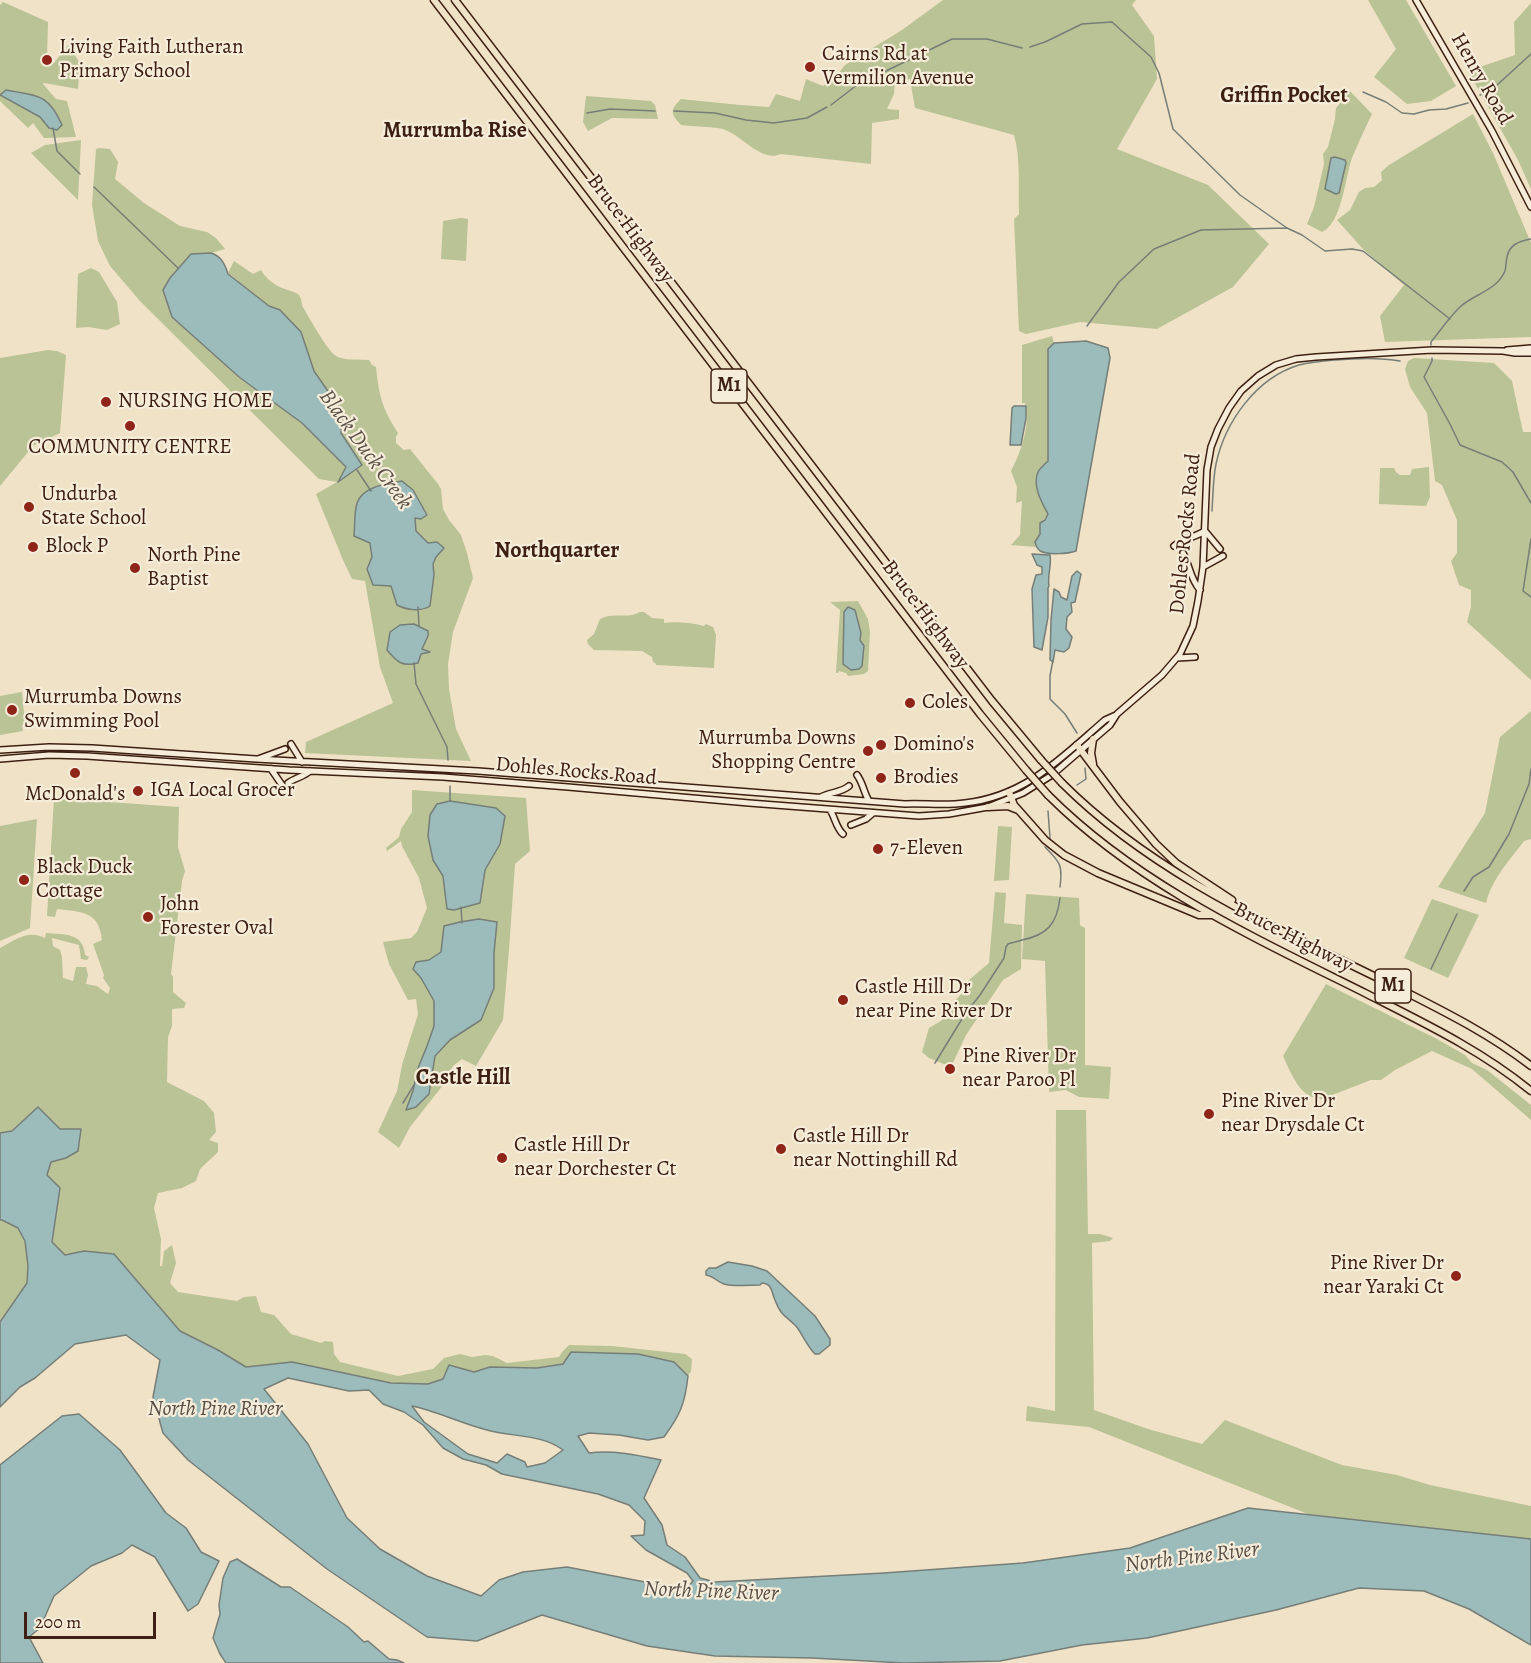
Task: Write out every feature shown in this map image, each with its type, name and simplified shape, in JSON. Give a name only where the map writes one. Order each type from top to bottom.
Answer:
[{"type":"highway","name":"Bruce Highway","points":[[434,0],[980,714],[1048,795],[1082,827],[1168,889],[1213,915],[1444,1033],[1511,1075],[1531,1091]]},
{"type":"highway","name":"Bruce Highway","points":[[455,0],[992,701],[1062,783],[1130,842],[1188,879],[1249,914],[1455,1017],[1531,1066]]},
{"type":"highway","points":[[1093,765],[1091,753],[1094,739]]},
{"type":"highway","points":[[1079,747],[1120,802],[1168,856],[1249,914]]},
{"type":"highway","points":[[1010,795],[1018,810],[1045,840],[1065,855],[1199,915],[1213,915]]},
{"type":"highway","points":[[988,807],[1008,806],[1018,810]]},
{"type":"main road","name":"Henry Road","points":[[1416,0],[1492,131],[1531,207]]},
{"type":"main road","name":"Dohles Rocks Road","points":[[1503,351],[1531,348]]},
{"type":"main road","name":"Dohles Rocks Road","points":[[0,759],[49,755],[87,756],[271,769],[482,780],[830,810],[932,816],[988,807],[1010,795],[1037,785],[1105,720],[1117,714],[1162,675],[1177,658],[1193,626],[1200,590],[1208,459],[1214,438],[1229,408],[1241,391],[1257,376],[1276,365],[1296,359],[1414,351],[1531,353]]},
{"type":"main road","points":[[1174,546],[1180,541],[1205,531],[1220,549]]},
{"type":"main road","points":[[1183,553],[1193,582],[1200,590]]},
{"type":"main road","points":[[1203,567],[1223,555]]},
{"type":"main road","points":[[1177,658],[1195,657]]},
{"type":"main road","name":"Dohles Rocks Road","points":[[1079,747],[1094,739],[1110,725],[1117,714]]},
{"type":"main road","points":[[291,744],[302,762]]},
{"type":"main road","name":"Dohles Rocks Road","points":[[0,750],[50,747],[92,748],[478,771],[905,804],[958,804],[1010,795]]},
{"type":"main road","points":[[256,759],[285,749]]},
{"type":"main road","points":[[271,769],[285,784],[310,771]]},
{"type":"main road","points":[[857,775],[869,801]]},
{"type":"main road","points":[[819,798],[849,786]]},
{"type":"main road","points":[[830,810],[839,831],[843,834]]},
{"type":"main road","points":[[851,825],[866,819],[873,813]]},
{"type":"green space","points":[[943,0],[1136,0],[1132,5],[1154,36],[1157,79],[1117,149],[1208,185],[1269,244],[1233,287],[1157,329],[1080,322],[1026,334],[1019,331],[1014,219],[1019,214],[1019,174],[1014,135],[915,108],[910,79],[895,81],[894,94],[887,109],[899,110],[899,119],[872,123],[871,164],[781,154],[766,155],[723,129],[681,125],[673,114],[673,109],[681,99],[769,107],[776,94],[800,101],[806,79],[823,86],[845,65],[902,30]]},
{"type":"green space","points":[[1368,0],[1406,0],[1456,86],[1431,101],[1407,104],[1374,77],[1396,49]]},
{"type":"green space","points":[[3,2],[48,22],[47,60],[54,63],[68,45],[80,63],[78,89],[43,84],[56,99],[67,101],[76,137],[44,138],[33,123],[28,128],[0,101],[0,5]]},
{"type":"green space","points":[[1531,3],[1531,189],[1518,160],[1468,71],[1515,55],[1514,22]]},
{"type":"green space","points":[[1350,91],[1372,114],[1352,158],[1338,210],[1329,227],[1322,232],[1307,224],[1314,207],[1324,164],[1323,154],[1328,147],[1336,108]]},
{"type":"green space","points":[[586,96],[651,101],[655,105],[658,119],[612,118],[588,131],[583,122]]},
{"type":"green space","points":[[1473,114],[1493,153],[1531,243],[1531,337],[1385,342],[1380,316],[1404,285],[1363,249],[1337,220],[1350,210],[1359,192],[1365,188],[1374,187],[1382,180],[1381,172],[1389,165]]},
{"type":"green space","points":[[81,140],[78,200],[31,153],[45,145]]},
{"type":"green space","points":[[96,149],[110,149],[118,162],[115,179],[144,203],[180,226],[207,232],[216,238],[225,249],[211,253],[191,254],[170,278],[163,290],[172,317],[238,377],[302,423],[346,467],[339,481],[362,465],[341,433],[343,413],[314,371],[301,332],[280,310],[269,306],[228,273],[234,261],[253,274],[261,270],[275,284],[299,295],[314,327],[336,356],[369,360],[376,367],[382,402],[398,433],[396,443],[404,450],[410,449],[438,484],[441,489],[443,509],[461,535],[467,553],[473,578],[453,632],[448,664],[449,689],[456,729],[471,761],[305,753],[306,742],[393,703],[380,667],[365,581],[352,579],[316,494],[337,482],[319,479],[140,301],[110,266],[98,241],[92,205]],"holes":[[[413,490],[427,515],[421,519],[415,518],[416,531],[436,557],[433,564],[430,606],[397,605],[391,585],[367,569],[372,557],[370,543]]]},
{"type":"green space","points":[[468,219],[466,261],[441,259],[443,221]]},
{"type":"green space","points":[[91,268],[99,272],[117,302],[120,324],[107,330],[76,328],[78,274]]},
{"type":"green space","points":[[1052,336],[1054,343],[1048,349],[1048,461],[1036,477],[1037,489],[1049,514],[1040,523],[1040,534],[1035,542],[1036,547],[1011,545],[1020,535],[1022,501],[1016,503],[1017,487],[1011,471],[1021,447],[1027,420],[1025,403],[1022,403],[1022,345]]},
{"type":"green space","points":[[48,350],[66,355],[60,433],[33,446],[0,486],[0,358]]},
{"type":"green space","points":[[1414,358],[1494,363],[1512,381],[1523,432],[1531,432],[1531,680],[1467,622],[1471,607],[1471,590],[1459,585],[1451,561],[1457,553],[1457,520],[1442,485],[1435,481],[1427,413],[1410,387],[1405,369],[1408,361]]},
{"type":"green space","points":[[1429,467],[1430,497],[1426,506],[1379,504],[1380,468],[1394,468],[1400,475],[1410,475],[1412,469]]},
{"type":"green space","points":[[858,601],[868,619],[870,632],[868,671],[864,674],[848,676],[839,671],[836,673],[840,610],[830,602]],"holes":[[[844,612],[861,633],[860,640],[864,646],[843,664]]]},
{"type":"green space","points":[[640,612],[652,618],[664,619],[664,623],[704,626],[706,624],[713,627],[716,635],[714,668],[656,665],[652,657],[642,651],[594,650],[588,644],[587,640],[594,634],[600,619]]},
{"type":"green space","name":"Murrumba Downs Swimming Pool","points":[[22,692],[25,724],[22,725],[23,731],[0,735],[0,696]]},
{"type":"green space","points":[[1531,711],[1531,839],[1524,841],[1502,870],[1492,886],[1486,903],[1438,887],[1485,813],[1500,737]]},
{"type":"green space","points":[[412,790],[526,798],[530,851],[515,864],[503,1020],[476,1066],[462,1059],[453,1066],[440,1089],[410,1127],[399,1148],[378,1132],[397,1091],[402,1065],[418,1014],[416,999],[408,1000],[389,964],[383,942],[411,938],[417,932],[427,908],[419,878],[401,841],[387,851],[386,848],[399,837],[401,829],[412,812]]},
{"type":"green space","points":[[54,798],[179,807],[178,847],[185,871],[171,974],[173,992],[186,1003],[184,1008],[172,1009],[172,1026],[168,1037],[167,1082],[204,1101],[214,1113],[216,1132],[209,1140],[218,1143],[218,1152],[200,1169],[196,1181],[182,1188],[158,1193],[154,1208],[161,1239],[160,1266],[162,1266],[164,1251],[172,1245],[176,1263],[170,1283],[178,1292],[237,1301],[244,1297],[256,1296],[261,1312],[274,1315],[291,1334],[321,1343],[333,1342],[334,1354],[340,1362],[398,1376],[433,1369],[444,1358],[460,1354],[472,1357],[493,1356],[507,1363],[559,1357],[569,1345],[612,1346],[685,1354],[692,1359],[688,1376],[674,1362],[638,1354],[572,1352],[563,1364],[537,1368],[490,1367],[474,1372],[449,1366],[443,1379],[428,1384],[391,1383],[292,1362],[247,1367],[180,1331],[114,1254],[84,1251],[65,1255],[52,1242],[60,1188],[46,1175],[51,1162],[66,1158],[60,1129],[38,1107],[12,1131],[0,1133],[0,948],[27,935],[45,938],[46,933],[72,936],[81,942],[85,955],[89,957],[87,960],[81,959],[79,945],[52,938],[53,946],[60,950],[62,957],[63,978],[73,981],[76,967],[86,967],[88,975],[86,984],[97,986],[108,994],[110,988],[103,978],[104,975],[93,944],[102,940],[100,930],[93,918],[81,912],[57,909],[55,917],[47,916]]},
{"type":"green space","points":[[37,819],[30,928],[0,941],[0,826]]},
{"type":"green space","points":[[998,826],[1012,827],[1009,880],[994,881]]},
{"type":"green space","points":[[995,892],[1006,893],[1004,923],[1022,925],[1021,969],[1003,980],[966,1035],[951,1067],[929,1058],[922,1052],[929,1028],[941,1021],[966,989],[969,980],[989,963]]},
{"type":"green space","points":[[1026,894],[1079,898],[1080,925],[1085,928],[1085,1065],[1111,1067],[1109,1099],[1079,1097],[1066,1090],[1049,1092],[1045,961],[1022,959]]},
{"type":"green space","points":[[1432,899],[1479,915],[1448,978],[1404,958]]},
{"type":"green space","points":[[1326,984],[1465,1055],[1472,1063],[1487,1070],[1531,1105],[1531,1120],[1472,1069],[1432,1051],[1381,1080],[1371,1080],[1322,1099],[1308,1095],[1297,1084],[1283,1056]]},
{"type":"green space","points":[[1056,1110],[1086,1110],[1088,1234],[1100,1234],[1113,1238],[1110,1241],[1092,1243],[1094,1410],[1148,1429],[1202,1444],[1225,1420],[1342,1465],[1397,1475],[1430,1485],[1531,1506],[1531,1539],[1308,1514],[1089,1427],[1026,1421],[1027,1406],[1055,1411]]},
{"type":"green space","points":[[0,1220],[18,1228],[25,1241],[28,1266],[27,1283],[0,1322]]},
{"type":"water","points":[[6,90],[34,95],[46,101],[62,125],[57,130],[49,128],[40,117],[0,95]]},
{"type":"water","points":[[1331,158],[1345,160],[1346,163],[1339,193],[1336,194],[1325,189]]},
{"type":"water","points":[[211,253],[222,261],[228,274],[269,306],[280,310],[301,332],[314,371],[343,413],[341,433],[362,465],[338,482],[346,467],[302,423],[239,377],[172,317],[163,290],[170,278],[191,254]]},
{"type":"water","points":[[1086,341],[1108,348],[1110,358],[1076,551],[1048,553],[1039,550],[1035,542],[1040,534],[1040,523],[1048,514],[1038,494],[1036,477],[1048,461],[1048,349],[1054,343]]},
{"type":"water","points":[[1014,406],[1026,406],[1021,445],[1010,445]]},
{"type":"water","points":[[402,481],[413,490],[427,515],[421,519],[415,518],[416,531],[428,543],[437,542],[444,548],[433,564],[430,606],[418,610],[397,605],[391,586],[373,585],[367,569],[372,557],[370,543],[354,536],[355,511],[360,497],[370,489]]},
{"type":"water","points":[[1032,554],[1050,555],[1048,617],[1042,650],[1034,647],[1032,589],[1036,575],[1042,574],[1042,567],[1037,565]]},
{"type":"water","points":[[1077,571],[1081,574],[1075,602],[1071,603],[1072,612],[1067,617],[1066,629],[1072,637],[1069,648],[1064,652],[1055,650],[1053,662],[1050,660],[1054,589],[1067,600],[1072,576]]},
{"type":"water","points":[[848,607],[855,610],[861,633],[860,640],[864,646],[862,666],[851,670],[843,664],[844,612]]},
{"type":"water","points":[[414,624],[428,631],[422,649],[430,652],[421,654],[418,663],[404,664],[387,650],[390,632],[400,625]]},
{"type":"water","points":[[450,801],[496,808],[505,816],[500,844],[485,870],[480,903],[454,910],[447,909],[443,876],[433,860],[428,836],[430,815],[437,804]]},
{"type":"water","points":[[479,919],[497,922],[494,988],[481,1020],[450,1040],[435,1056],[429,1094],[416,1107],[406,1110],[418,1068],[434,1026],[434,1001],[413,969],[416,962],[429,960],[441,952],[444,926]]},
{"type":"water","name":"North Pine River","points":[[38,1107],[60,1129],[81,1129],[78,1151],[66,1158],[51,1162],[47,1175],[60,1188],[52,1242],[65,1255],[84,1251],[114,1254],[180,1331],[246,1367],[292,1362],[391,1383],[428,1384],[443,1379],[449,1365],[474,1372],[490,1367],[537,1368],[563,1364],[571,1352],[638,1354],[674,1362],[688,1376],[687,1386],[681,1409],[664,1437],[648,1440],[589,1433],[578,1436],[589,1453],[616,1453],[661,1460],[644,1498],[662,1525],[667,1545],[685,1557],[700,1578],[715,1582],[1023,1563],[1130,1548],[1248,1508],[1531,1539],[1531,1645],[1469,1609],[1424,1591],[1359,1588],[1276,1610],[1147,1638],[1082,1645],[1000,1661],[904,1663],[715,1656],[647,1646],[542,1615],[477,1641],[427,1637],[327,1569],[188,1460],[163,1433],[153,1397],[160,1360],[126,1335],[75,1344],[35,1378],[20,1387],[0,1407],[0,1322],[27,1283],[28,1266],[25,1241],[18,1228],[0,1220],[0,1133],[12,1131]],"holes":[[[288,1378],[349,1391],[369,1390],[383,1404],[404,1412],[423,1425],[443,1448],[463,1459],[486,1465],[502,1474],[598,1494],[629,1505],[645,1521],[644,1535],[631,1536],[646,1550],[687,1573],[693,1581],[688,1587],[671,1587],[567,1567],[523,1572],[499,1580],[481,1596],[427,1576],[380,1549],[347,1518],[308,1444],[264,1389]],[[412,1406],[487,1430],[546,1441],[563,1450],[545,1463],[527,1467],[525,1462],[507,1454],[497,1463],[468,1454],[424,1422]]]},
{"type":"water","points":[[728,1262],[767,1271],[815,1316],[830,1339],[830,1345],[819,1354],[815,1354],[796,1326],[779,1309],[768,1285],[762,1283],[760,1285],[728,1285],[706,1275],[709,1268],[716,1268]]},
{"type":"water","points":[[79,1414],[120,1450],[166,1513],[186,1528],[201,1552],[219,1561],[198,1604],[188,1611],[155,1557],[132,1545],[122,1553],[91,1566],[54,1596],[40,1628],[29,1637],[43,1663],[0,1663],[0,1465],[62,1416]]},
{"type":"water","points":[[237,1559],[281,1587],[290,1587],[348,1627],[364,1642],[368,1641],[389,1659],[404,1663],[226,1663],[213,1638],[220,1614],[223,1578],[230,1562]]},
{"type":"waterway","points":[[1030,47],[1082,24],[1112,22],[1151,57],[1159,73],[1173,129],[1240,195],[1325,251],[1352,249],[1363,251],[1450,319]]},
{"type":"waterway","points":[[831,105],[857,85],[952,39],[987,39],[1022,48]]},
{"type":"waterway","points":[[1480,95],[1496,86],[1531,54]]},
{"type":"waterway","points":[[1363,92],[1386,102],[1402,113],[1414,114],[1468,103]]},
{"type":"waterway","points":[[674,111],[715,113],[774,123],[807,118],[827,107]]},
{"type":"waterway","points":[[587,113],[610,109],[655,111]]},
{"type":"waterway","name":"Black Duck Creek","points":[[53,128],[57,151],[80,174]]},
{"type":"waterway","name":"Black Duck Creek","points":[[94,187],[178,268]]},
{"type":"waterway","points":[[1087,326],[1119,282],[1154,249],[1201,230],[1287,228]]},
{"type":"waterway","points":[[1431,345],[1431,342],[1461,306],[1497,283],[1505,271],[1508,253],[1512,247],[1519,242],[1531,239]]},
{"type":"waterway","points":[[1212,511],[1216,464],[1220,448],[1245,404],[1269,380],[1283,371],[1312,362],[1368,358],[1400,361]]},
{"type":"waterway","points":[[1432,358],[1424,377],[1460,445],[1502,462],[1513,472],[1531,503]]},
{"type":"waterway","name":"Black Duck Creek","points":[[357,470],[371,491]]},
{"type":"waterway","points":[[1531,539],[1523,591],[1531,597]]},
{"type":"waterway","name":"Black Duck Creek","points":[[418,607],[419,626]]},
{"type":"waterway","points":[[1053,660],[1050,699],[1065,714],[1077,733]]},
{"type":"waterway","name":"Black Duck Creek","points":[[414,663],[416,684],[447,747],[448,760]]},
{"type":"waterway","points":[[1077,785],[1086,779],[1085,768]]},
{"type":"waterway","points":[[1464,891],[1473,877],[1489,867],[1509,834],[1529,784],[1531,769]]},
{"type":"waterway","name":"Black Duck Creek","points":[[450,786],[450,801]]},
{"type":"waterway","points":[[1048,811],[1050,838]]},
{"type":"waterway","points":[[1045,847],[1059,864],[1060,887]]},
{"type":"waterway","points":[[935,1063],[965,1014],[1004,958],[1008,944],[1031,938],[1049,927],[1056,915],[1060,898]]},
{"type":"waterway","name":"Black Duck Creek","points":[[461,907],[462,923]]},
{"type":"waterway","points":[[1431,969],[1457,914]]},
{"type":"waterway","name":"Black Duck Creek","points":[[403,1103],[414,1085]]},
{"type":"place","name":"Living Faith Lutheran Primary School","points":[[47,60]]},
{"type":"place","name":"Cairns Rd at Vermilion Avenue","points":[[810,67]]},
{"type":"place","name":"NURSING HOME","points":[[106,402]]},
{"type":"place","name":"COMMUNITY CENTRE","points":[[130,426]]},
{"type":"place","name":"Undurba State School","points":[[29,507]]},
{"type":"place","name":"Block P","points":[[33,547]]},
{"type":"place","name":"North Pine Baptist","points":[[135,568]]},
{"type":"place","name":"Coles","points":[[910,703]]},
{"type":"place","name":"Murrumba Downs Swimming Pool","points":[[12,710]]},
{"type":"place","name":"Domino's","points":[[881,745]]},
{"type":"place","name":"Murrumba Downs Shopping Centre","points":[[868,751]]},
{"type":"place","name":"McDonald's","points":[[75,773]]},
{"type":"place","name":"Brodies","points":[[881,778]]},
{"type":"place","name":"IGA Local Grocer","points":[[138,791]]},
{"type":"place","name":"7-Eleven","points":[[878,849]]},
{"type":"place","name":"Black Duck Cottage","points":[[24,880]]},
{"type":"place","name":"John Forester Oval","points":[[148,917]]},
{"type":"place","name":"Castle Hill Dr near Pine River Dr","points":[[843,1000]]},
{"type":"place","name":"Pine River Dr near Paroo Pl","points":[[950,1069]]},
{"type":"place","name":"Pine River Dr near Drysdale Ct","points":[[1209,1114]]},
{"type":"place","name":"Castle Hill Dr near Nottinghill Rd","points":[[781,1149]]},
{"type":"place","name":"Castle Hill Dr near Dorchester Ct","points":[[502,1158]]},
{"type":"place","name":"Pine River Dr near Yaraki Ct","points":[[1456,1276]]},
{"type":"district","name":"Griffin Pocket","points":[[1284,97]]},
{"type":"district","name":"Murrumba Rise","points":[[455,132]]},
{"type":"district","name":"Northquarter","points":[[557,552]]},
{"type":"district","name":"Castle Hill","points":[[463,1079]]}]
